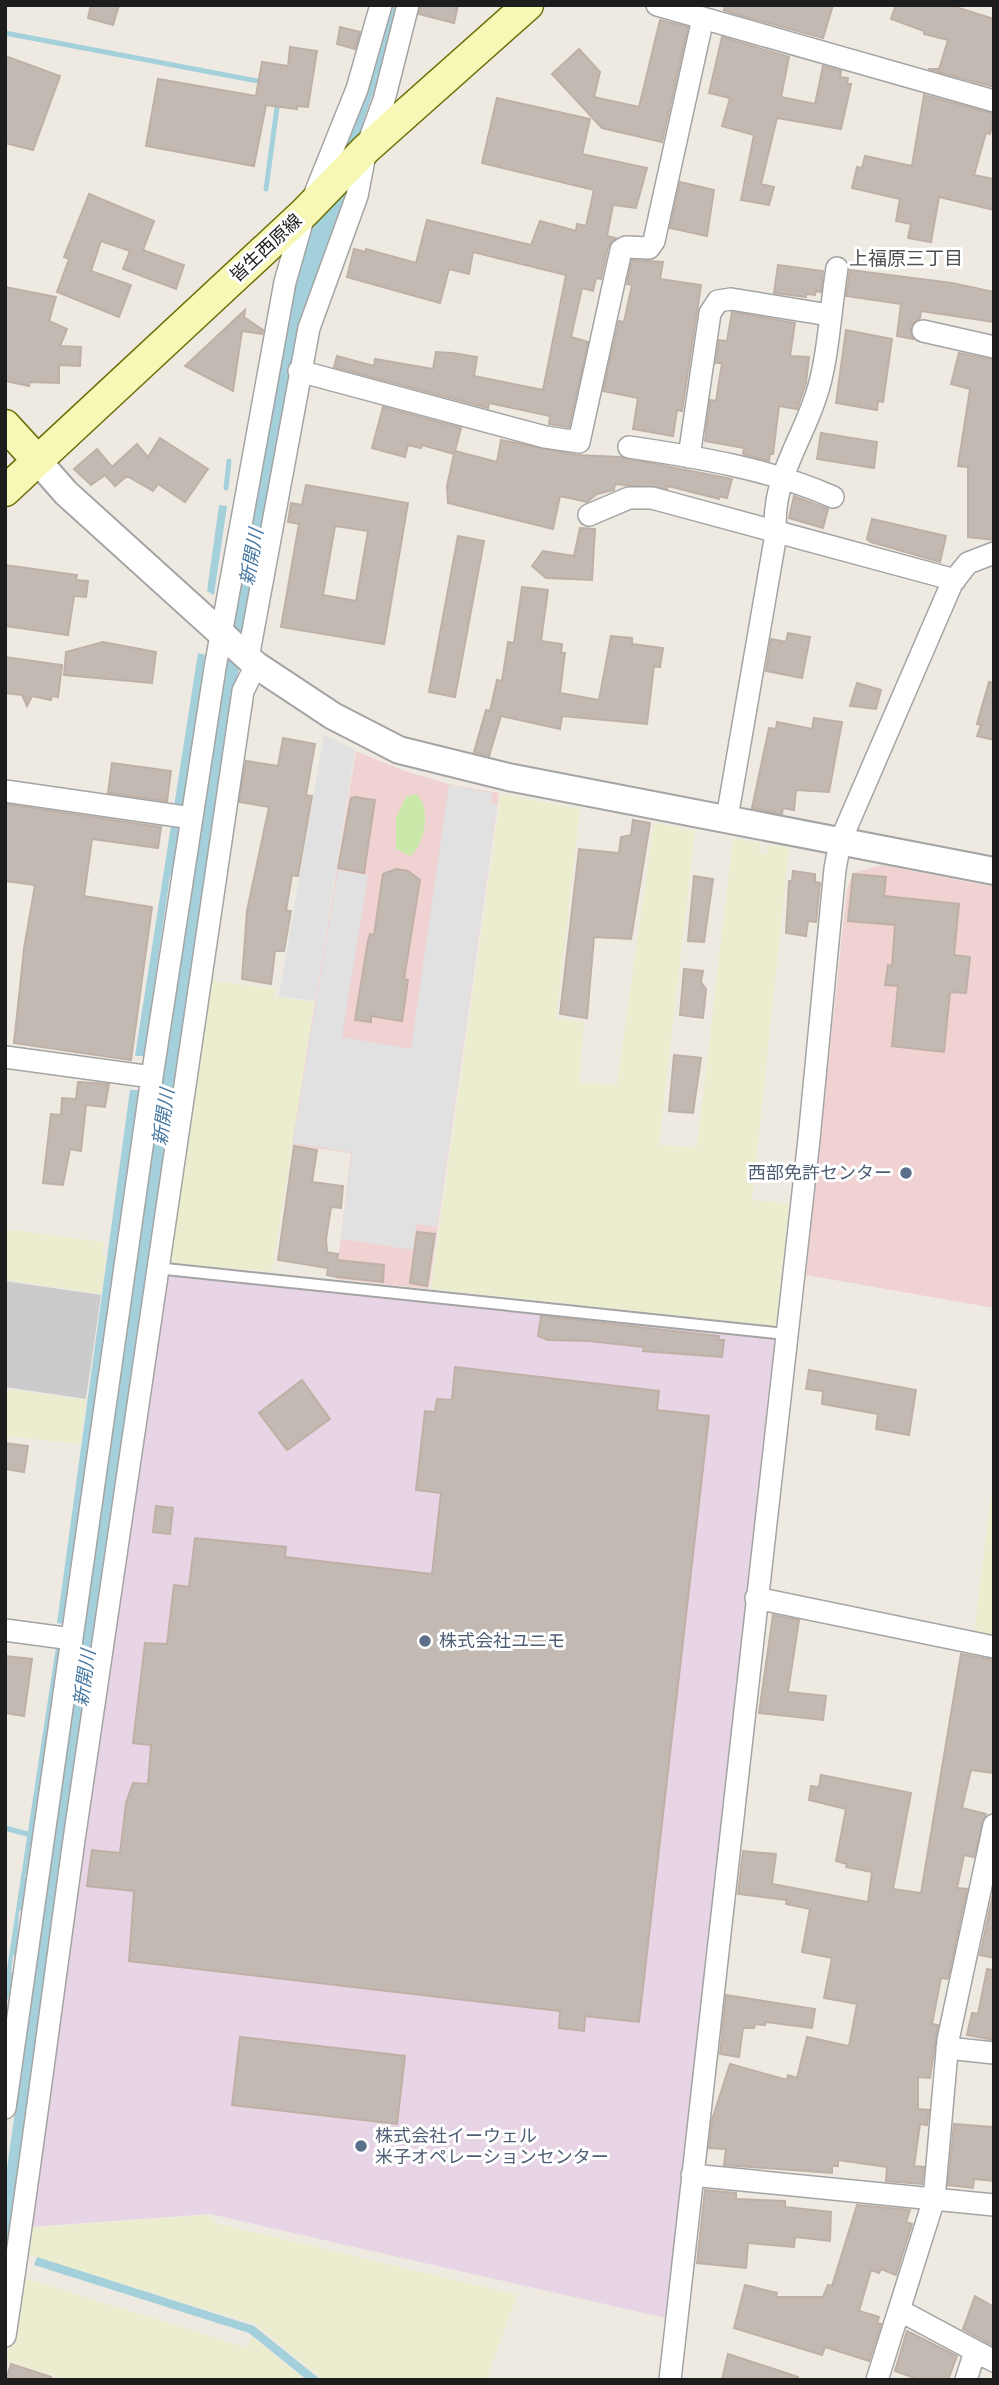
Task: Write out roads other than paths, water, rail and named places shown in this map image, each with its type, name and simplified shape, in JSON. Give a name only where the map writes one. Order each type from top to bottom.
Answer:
[{"type":"main road","name":"皆生西原線","points":[[5,491],[362,154],[528,5]]},
{"type":"main road","points":[[5,425],[37,460]]},
{"type":"street","points":[[5,2108],[152,1077],[222,635],[285,282],[311,205],[357,89],[381,5]]},
{"type":"street","points":[[5,2336],[13,2234],[243,691],[299,371],[309,328],[356,196],[362,154],[384,100],[408,5]]},
{"type":"street","points":[[657,5],[994,101]]},
{"type":"street","points":[[299,371],[545,437],[579,442],[621,250],[626,247],[649,248],[654,241],[703,18]]},
{"type":"street","points":[[727,818],[776,534],[774,514],[781,479],[817,394],[837,268]]},
{"type":"street","points":[[689,457],[710,313],[718,301],[731,299],[829,316]]},
{"type":"street","points":[[923,331],[994,347]]},
{"type":"street","points":[[629,447],[689,457],[781,479],[833,497]]},
{"type":"street","points":[[37,460],[66,493],[249,659],[334,716],[399,750],[508,777],[994,871]]},
{"type":"street","points":[[589,515],[629,498],[652,498],[776,534],[955,580]]},
{"type":"street","points":[[670,2380],[840,842],[955,580],[968,563],[994,553]]},
{"type":"street","points":[[5,791],[192,818]]},
{"type":"street","points":[[5,1057],[152,1077]]},
{"type":"street","points":[[756,1598],[994,1647]]},
{"type":"street","points":[[5,1630],[72,1639]]},
{"type":"street","points":[[877,2380],[934,2199],[947,2048],[994,1825]]},
{"type":"street","points":[[947,2048],[994,2053]]},
{"type":"street","points":[[692,2175],[994,2205]]},
{"type":"street","points":[[899,2310],[985,2356],[966,2380]]},
{"type":"lane","points":[[156,1268],[786,1334]]},
{"type":"water","name":"新開川","points":[[388,5],[398,5],[386,57],[364,119],[337,224],[297,341],[238,673],[5,2290],[5,2182],[140,1235],[240,561],[274,372],[300,259]]},
{"type":"water","points":[[219,505],[227,506],[214,595],[207,591]]},
{"type":"water","points":[[198,653],[205,655],[173,873],[170,876],[144,1056],[135,1056]]},
{"type":"water","points":[[130,1090],[139,1090],[64,1624],[57,1623]]},
{"type":"water","points":[[56,1647],[60,1650],[31,1859],[25,1877],[28,1880],[23,1910],[19,1911],[17,1954],[13,1956],[11,1972],[15,1974],[5,2008],[5,1982]]},
{"type":"water","points":[[37,2257],[254,2326],[321,2380],[307,2380],[249,2333],[34,2265]]},
{"type":"waterway","points":[[5,33],[263,82]]},
{"type":"waterway","points":[[266,189],[278,100]]},
{"type":"waterway","points":[[226,488],[229,461]]},
{"type":"waterway","points":[[5,1828],[31,1835]]},
{"type":"place","name":"西部免許センター","points":[[906,1173]]},
{"type":"place","name":"株式会社ユニモ","points":[[425,1641]]},
{"type":"place","name":"株式会社イーウェル 米子オペレーションセンター","points":[[361,2146]]},
{"type":"district","name":"上福原三丁目","points":[[906,258]]}]
